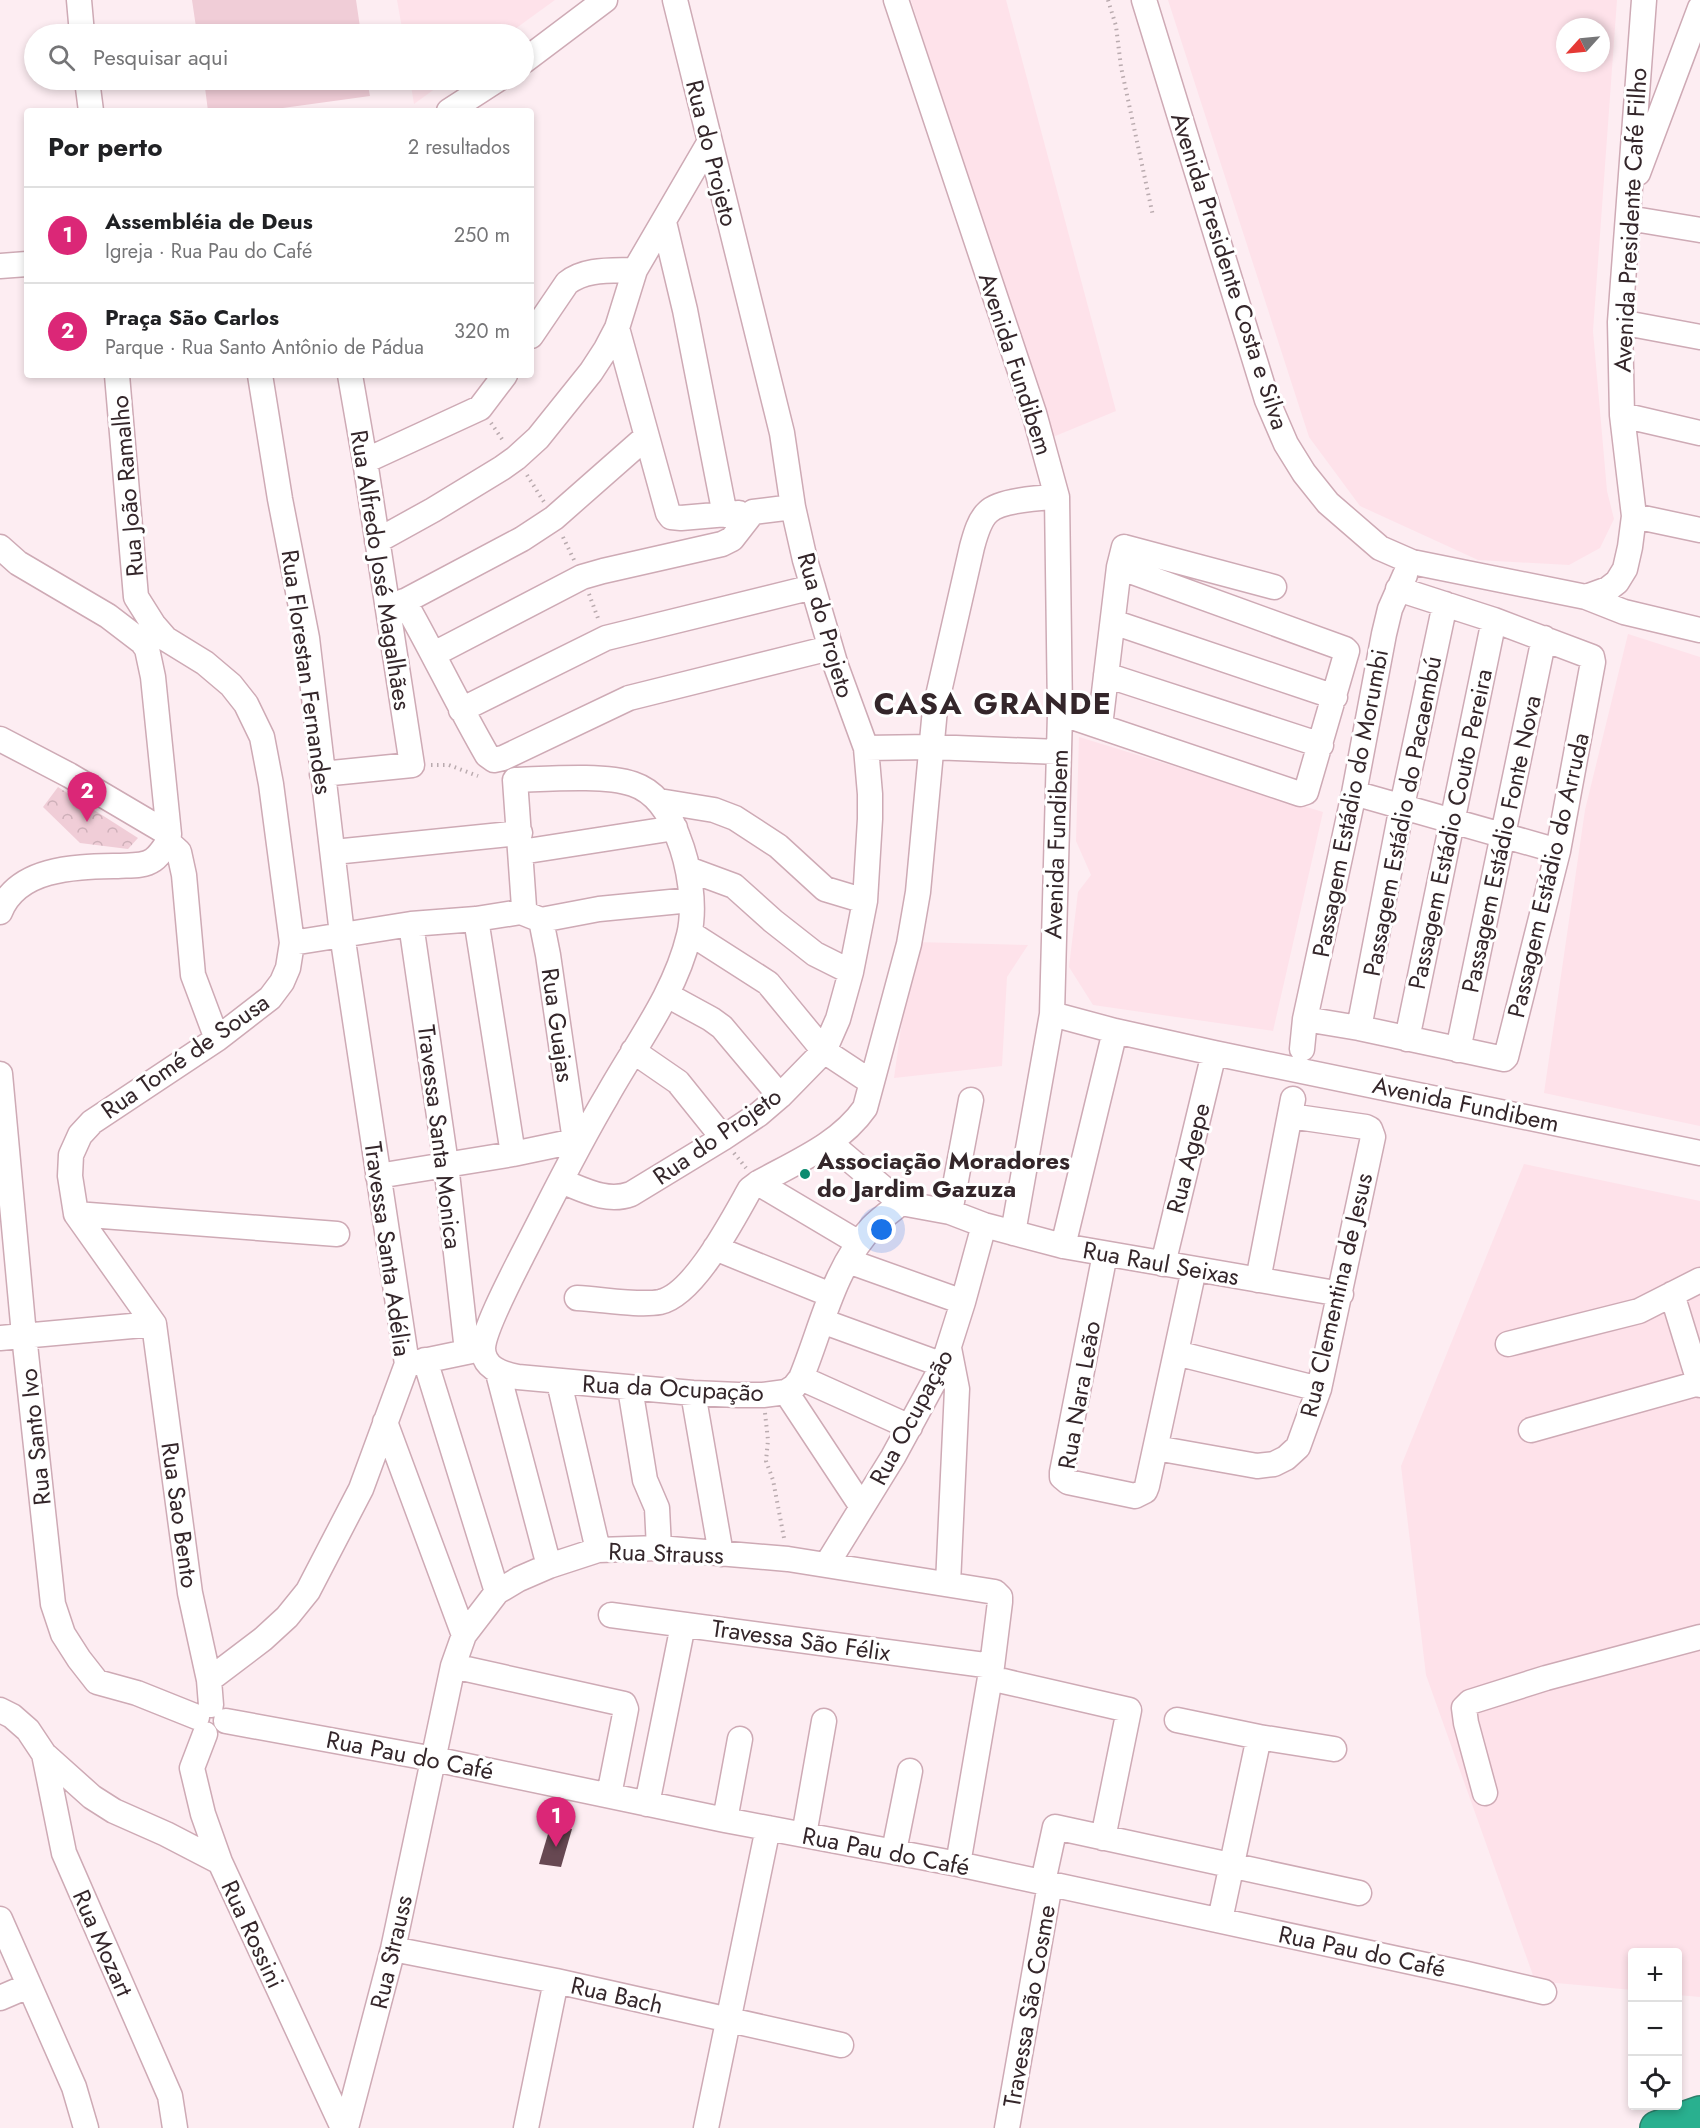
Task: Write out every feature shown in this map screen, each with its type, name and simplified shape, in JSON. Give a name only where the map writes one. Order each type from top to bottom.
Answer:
[{"type":"highway","points":[[1657,2128],[1700,2113]]},
{"type":"street","points":[[79,0],[81,24]]},
{"type":"street","points":[[534,53],[605,0]]},
{"type":"street","name":"Rua do Projeto","points":[[561,1181],[609,1198],[620,1198],[631,1194],[723,1138],[759,1114],[780,1095],[824,1051],[838,1019],[851,972],[865,901],[870,802],[866,748],[830,648],[813,587],[793,507],[782,433],[675,0]]},
{"type":"street","name":"Avenida Fundibem","points":[[896,0],[1034,412],[1057,497],[1060,713],[1052,1014],[1214,1053],[1700,1153]]},
{"type":"street","name":"Avenida Presidente Costa e Silva","points":[[1144,0],[1267,400],[1286,444],[1304,473],[1336,510],[1380,548],[1412,562],[1586,597],[1624,612],[1700,630]]},
{"type":"street","name":"Avenida Presidente Café Filho","points":[[1586,597],[1608,589],[1617,582],[1625,569],[1634,516],[1622,415],[1620,322],[1644,0]]},
{"type":"street","points":[[1700,9],[1629,206],[1700,230]]},
{"type":"street","points":[[88,90],[91,108]]},
{"type":"street","points":[[454,108],[482,90]]},
{"type":"street","points":[[377,541],[443,504],[516,458],[538,438],[591,372],[617,328],[635,270],[709,142]]},
{"type":"street","points":[[664,222],[686,310],[725,515]]},
{"type":"street","points":[[0,266],[24,264]]},
{"type":"street","points":[[534,332],[567,283],[574,277],[595,272],[635,270]]},
{"type":"street","points":[[1620,322],[1700,337]]},
{"type":"street","points":[[617,328],[646,437],[671,517],[725,515],[793,507]]},
{"type":"street","name":"Rua João Ramalho","points":[[117,378],[136,597]]},
{"type":"street","name":"Rua Florestan Fernandes","points":[[260,378],[280,499],[307,638],[342,934]]},
{"type":"street","name":"Rua Alfredo José Magalhães","points":[[351,378],[377,541],[396,606],[412,765]]},
{"type":"street","points":[[365,461],[480,408],[503,378]]},
{"type":"street","points":[[1622,415],[1700,433]]},
{"type":"street","points":[[646,437],[554,518],[522,538],[396,606],[434,654],[461,710],[487,755],[494,760],[503,758],[629,698],[830,648]]},
{"type":"street","points":[[577,1298],[660,1302],[685,1289],[715,1248],[750,1190],[758,1183],[830,1143],[858,1118],[866,1107],[909,944],[918,892],[935,709],[972,547],[978,529],[988,512],[1017,500],[1057,497]]},
{"type":"street","points":[[434,654],[582,578],[603,571],[722,544],[732,539],[753,512]]},
{"type":"street","points":[[1634,516],[1700,530]]},
{"type":"street","points":[[1100,726],[1123,548],[1126,546],[1274,587]]},
{"type":"street","points":[[0,547],[18,563],[108,616],[142,642],[149,656],[153,677],[169,838],[153,860],[141,865],[65,870],[49,872],[33,878],[16,889],[3,903],[0,912]]},
{"type":"street","name":"Passagem Estádio do Morumbi","points":[[1302,1049],[1305,1019],[1354,793],[1384,634],[1398,589],[1412,562]]},
{"type":"street","points":[[1060,713],[1300,794],[1306,792],[1347,656],[1345,649],[1119,567]]},
{"type":"street","points":[[461,710],[606,638],[813,587]]},
{"type":"street","name":"Passagem Estádio do Arruda","points":[[1305,1019],[1359,1028],[1500,1060],[1506,1057],[1558,851],[1593,658],[1494,620],[1398,589]]},
{"type":"street","points":[[108,616],[122,612],[136,597]]},
{"type":"street","name":"Rua Tomé de Sousa","points":[[136,597],[159,633],[177,647],[205,663],[231,685],[246,704],[262,737],[271,784],[292,943],[288,968],[282,982],[270,998],[217,1038],[92,1122],[80,1135],[71,1155],[70,1176],[76,1214],[154,1324]]},
{"type":"street","name":"Passagem Estádio do Pacaembú","points":[[1359,1028],[1402,806],[1445,604]]},
{"type":"street","name":"Passagem Estádio Couto Pereira","points":[[1407,1039],[1494,620]]},
{"type":"street","points":[[1113,622],[1335,697]]},
{"type":"street","name":"Passagem Estádio Fonte Nova","points":[[1458,1050],[1544,638]]},
{"type":"street","points":[[153,677],[173,664],[205,663]]},
{"type":"street","points":[[1106,675],[1321,745]]},
{"type":"street","points":[[0,739],[69,775],[169,838],[179,852],[184,875],[193,975],[217,1038]]},
{"type":"street","points":[[866,748],[931,747],[1059,752]]},
{"type":"street","points":[[322,774],[412,765]]},
{"type":"street","points":[[497,1592],[416,1362],[475,1350],[489,1328],[508,1283],[561,1181],[574,1147],[667,995],[690,933],[691,900],[688,869],[675,828],[659,801],[649,791],[632,783],[609,779],[515,780],[524,907],[531,916]]},
{"type":"street","points":[[1354,793],[1558,851]]},
{"type":"street","points":[[659,801],[714,810],[735,818],[778,846],[825,889],[865,901]]},
{"type":"street","points":[[334,852],[521,842],[675,828]]},
{"type":"street","points":[[688,869],[735,886],[773,921],[815,954],[851,972]]},
{"type":"street","points":[[292,943],[411,924],[531,916],[691,900]]},
{"type":"street","name":"Rua Guajas","points":[[531,916],[548,955],[574,1147]]},
{"type":"street","points":[[476,919],[513,1154]]},
{"type":"street","name":"Travessa Santa Monica","points":[[411,924],[475,1350]]},
{"type":"street","points":[[690,933],[768,983],[824,1051],[872,1082]]},
{"type":"street","name":"Travessa Santa Adélia","points":[[209,1680],[279,1625],[308,1591],[361,1489],[385,1422],[416,1362],[378,1176],[342,934]]},
{"type":"street","points":[[667,995],[722,1027],[780,1095]]},
{"type":"street","points":[[1013,1233],[1052,1014]]},
{"type":"street","points":[[1063,1246],[1115,1031]]},
{"type":"street","points":[[633,1051],[678,1082],[723,1138]]},
{"type":"street","name":"Rua Agepe","points":[[1163,1264],[1214,1053]]},
{"type":"street","name":"Rua Santo Ivo","points":[[0,1074],[24,1335],[54,1604],[63,1634],[97,1682],[137,1693],[210,1719]]},
{"type":"street","points":[[950,1212],[971,1100]]},
{"type":"street","name":"Rua Clementina de Jesus","points":[[1156,1448],[1257,1466],[1274,1464],[1286,1458],[1298,1447],[1319,1389],[1341,1294],[1373,1137],[1370,1129],[1292,1107],[1258,1280]]},
{"type":"street","points":[[830,1143],[901,1203],[950,1212],[984,1225]]},
{"type":"street","points":[[378,1176],[513,1154],[574,1147]]},
{"type":"street","points":[[758,1183],[853,1252],[963,1302]]},
{"type":"street","points":[[794,1385],[831,1295],[853,1252],[873,1226],[901,1203]]},
{"type":"street","points":[[76,1214],[337,1234]]},
{"type":"street","name":"Rua Raul Seixas","points":[[984,1225],[1063,1246],[1341,1294]]},
{"type":"street","name":"Rua Ocupação","points":[[827,1564],[910,1427],[946,1356],[984,1225]]},
{"type":"street","points":[[715,1248],[831,1295]]},
{"type":"street","name":"Rua Nara Leão","points":[[1105,1254],[1062,1477],[1068,1482],[1135,1496],[1141,1494],[1147,1486],[1156,1448]]},
{"type":"street","points":[[1156,1448],[1194,1269]]},
{"type":"street","points":[[1508,1344],[1639,1311],[1700,1280]]},
{"type":"street","points":[[1531,1430],[1700,1384],[1672,1294]]},
{"type":"street","points":[[822,1321],[946,1356],[957,1389],[948,1584]]},
{"type":"street","points":[[0,1338],[154,1324]]},
{"type":"street","name":"Rua Sao Bento","points":[[154,1324],[190,1593],[209,1680],[210,1719]]},
{"type":"street","points":[[475,1350],[498,1372],[549,1566]]},
{"type":"street","points":[[1176,1353],[1319,1389]]},
{"type":"street","name":"Rua da Ocupação","points":[[498,1372],[559,1382],[693,1393],[762,1395],[794,1385]]},
{"type":"street","points":[[559,1382],[597,1550]]},
{"type":"street","points":[[794,1385],[910,1427]]},
{"type":"street","points":[[794,1385],[862,1508]]},
{"type":"street","points":[[630,1388],[645,1480],[657,1508],[659,1548]]},
{"type":"street","points":[[693,1393],[721,1554]]},
{"type":"street","points":[[385,1422],[464,1635]]},
{"type":"street","name":"Rua Strauss","points":[[344,2128],[393,1949],[453,1666],[464,1635],[497,1592],[549,1566],[597,1550],[659,1548],[827,1564],[995,1592],[1000,1598],[998,1674]]},
{"type":"street","name":"Travessa São Félix","points":[[611,1615],[683,1624],[998,1674],[1129,1710],[1103,1838]]},
{"type":"street","points":[[647,1804],[683,1624]]},
{"type":"street","points":[[1485,1793],[1466,1723],[1464,1708],[1470,1702],[1546,1678],[1700,1637]]},
{"type":"street","points":[[453,1666],[624,1704],[626,1709],[609,1796]]},
{"type":"street","points":[[958,1864],[998,1674]]},
{"type":"street","points":[[0,1710],[12,1716],[28,1730],[44,1754],[92,1797],[114,1811],[166,1834],[220,1862]]},
{"type":"street","name":"Rua Pau do Café","points":[[210,1719],[434,1759],[725,1820],[958,1864],[1544,1992]]},
{"type":"street","name":"Rua Rossini","points":[[210,1719],[192,1768],[203,1814],[220,1862],[344,2128]]},
{"type":"street","points":[[1178,1720],[1259,1737],[1334,1749]]},
{"type":"street","points":[[804,1835],[824,1721]]},
{"type":"street","points":[[1220,1920],[1259,1737]]},
{"type":"street","points":[[725,1820],[741,1739]]},
{"type":"street","name":"Rua Mozart","points":[[44,1754],[64,1853],[170,2096],[175,2128]]},
{"type":"street","points":[[894,1851],[910,1771]]},
{"type":"street","points":[[166,1834],[203,1814]]},
{"type":"street","name":"Travessa São Cosme","points":[[1007,2128],[1055,1827],[1103,1838]]},
{"type":"street","points":[[706,2128],[768,1828]]},
{"type":"street","points":[[1103,1838],[1359,1893]]},
{"type":"street","points":[[0,1919],[74,2087],[86,2128]]},
{"type":"street","name":"Rua Bach","points":[[393,1949],[556,1981],[841,2045]]},
{"type":"street","points":[[526,2128],[556,1981]]},
{"type":"street","points":[[0,1998],[28,1986]]},
{"type":"path","points":[[1108,0],[1116,26],[1121,67],[1153,216]]},
{"type":"path","points":[[480,408],[516,458],[554,518],[582,578],[606,638]]},
{"type":"path","points":[[412,765],[449,765],[473,775],[515,780]]},
{"type":"path","points":[[723,1138],[758,1183]]},
{"type":"path","points":[[762,1395],[768,1440],[766,1461],[773,1480],[788,1559]]},
{"type":"shaded area","points":[[397,0],[555,0],[522,24],[401,24]]},
{"type":"shaded area","points":[[911,0],[1006,0],[1116,411],[1048,439]]},
{"type":"shaded area","points":[[1168,0],[1617,0],[1593,331],[1607,491],[1614,519],[1600,548],[1569,565],[1478,560],[1360,506],[1309,437]]},
{"type":"shaded area","points":[[412,90],[433,90],[414,104]]},
{"type":"shaded area","points":[[1628,634],[1700,657],[1700,1126],[1544,1093],[1585,810]]},
{"type":"shaded area","points":[[1079,737],[1323,812],[1273,1031],[1093,1005],[1069,967],[1078,892],[1091,875],[1076,841]]},
{"type":"shaded area","points":[[916,942],[1028,945],[1007,977],[1002,1066],[894,1078],[907,985]]},
{"type":"shaded area","points":[[1524,1164],[1700,1201],[1700,1997],[1682,1995],[1682,1948],[1628,1948],[1628,1990],[1535,1981],[1426,1675],[1401,1466]]},
{"type":"green space","points":[[192,0],[356,0],[360,24],[196,24]]},
{"type":"green space","points":[[205,90],[369,90],[370,96],[283,108],[208,108]]},
{"type":"green space","points":[[58,787],[138,838],[128,849],[80,843],[43,807]]},
{"type":"building","points":[[551,1824],[572,1829],[561,1867],[539,1864]]},
{"type":"place","name":"Praça São Carlos","points":[[87,822]]},
{"type":"place","name":"Associação Moradores do Jardim Gazuza","points":[[805,1174]]},
{"type":"place","name":"Assembléia de Deus","points":[[556,1847]]},
{"type":"district","name":"CASA GRANDE","points":[[993,703]]}]
